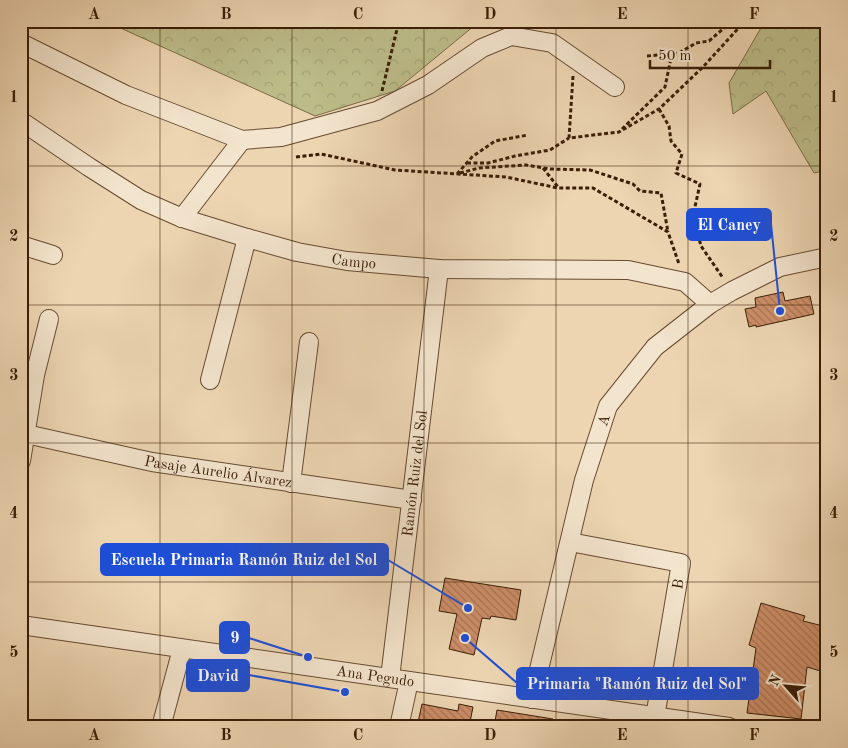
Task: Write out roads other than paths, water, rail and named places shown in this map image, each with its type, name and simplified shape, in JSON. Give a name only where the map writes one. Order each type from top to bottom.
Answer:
[{"type":"street","points":[[21,43],[126,95],[242,140],[281,137],[377,111],[428,86],[482,48],[511,36],[552,43],[615,87]]},
{"type":"street","name":"Campo","points":[[21,121],[141,200],[182,218],[297,252],[347,261],[439,269],[628,270],[684,282],[710,304]]},
{"type":"street","points":[[182,218],[242,140]]},
{"type":"street","points":[[210,380],[247,238]]},
{"type":"street","points":[[21,245],[53,255]]},
{"type":"street","name":"A","points":[[532,699],[584,480],[608,406],[655,347],[710,304],[780,267],[827,257]]},
{"type":"street","name":"Ramón Ruiz del Sol","points":[[390,678],[439,269]]},
{"type":"street","points":[[21,462],[26,434],[28,373],[49,319]]},
{"type":"street","points":[[291,483],[309,342]]},
{"type":"street","name":"Pasaje Aurelio Álvarez","points":[[26,434],[152,462],[412,500]]},
{"type":"street","name":"B","points":[[570,542],[681,563],[655,717]]},
{"type":"street","name":"Ana Pegudo","points":[[21,625],[729,727]]},
{"type":"street","points":[[161,727],[182,648]]},
{"type":"street","points":[[398,727],[409,681]]},
{"type":"place","name":"El Caney","points":[[780,311]]},
{"type":"place","name":"Escuela Primaria Ramón Ruiz del Sol","points":[[468,608]]},
{"type":"place","name":"Primaria \"Ramón Ruiz del Sol\"","points":[[465,638]]},
{"type":"place","name":"9","points":[[308,657]]},
{"type":"place","name":"David","points":[[345,692]]}]
